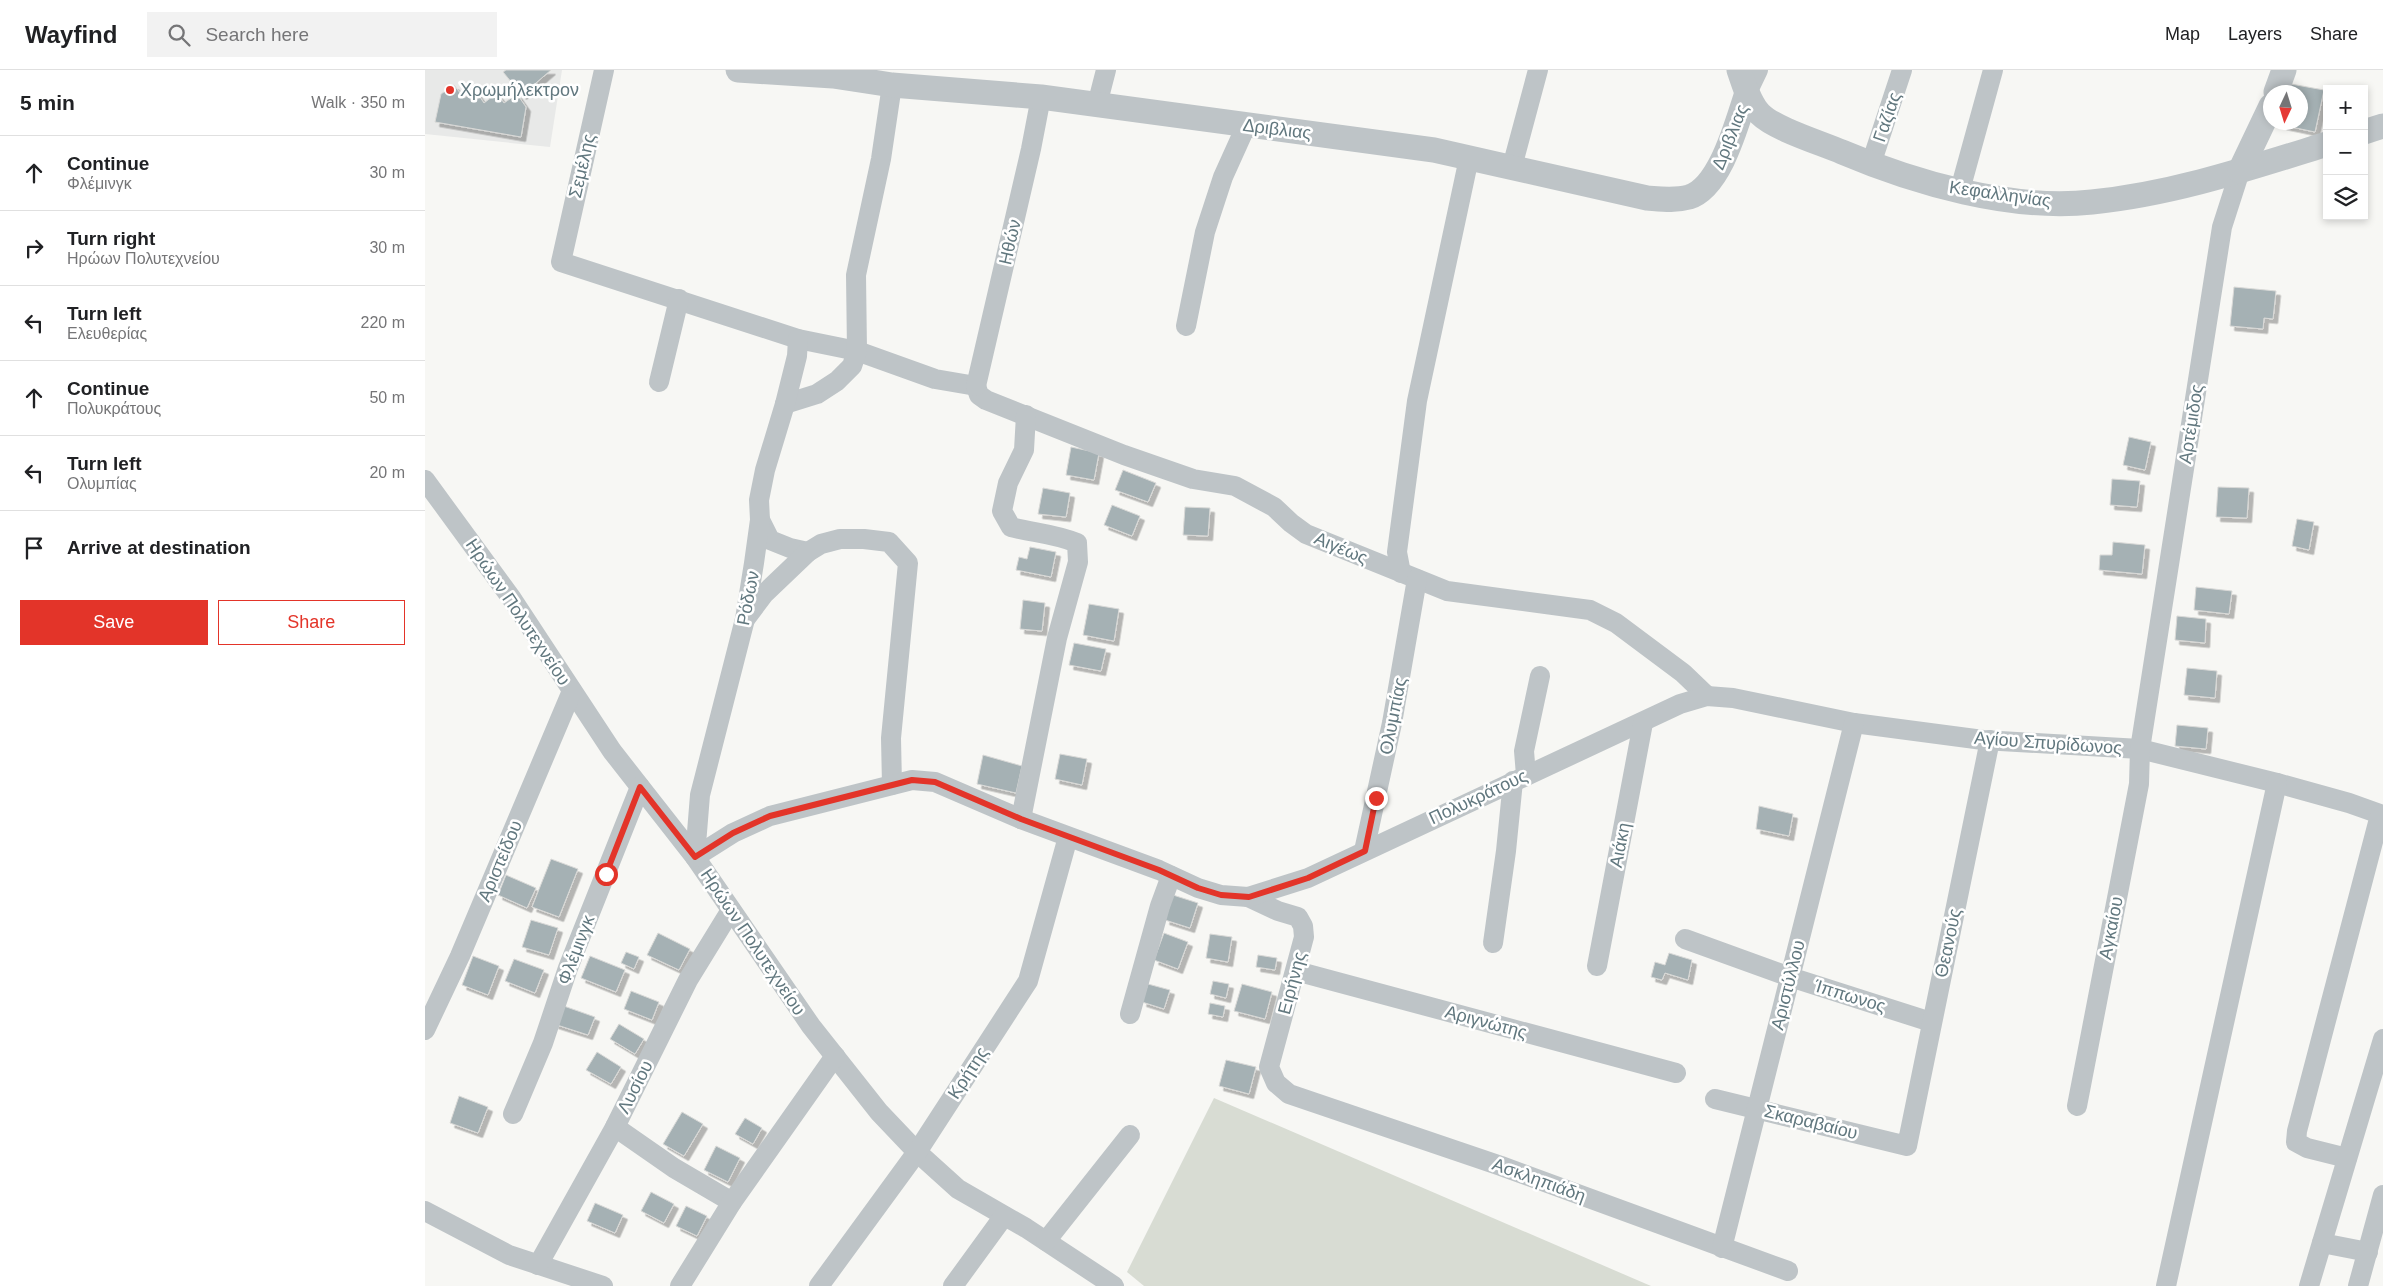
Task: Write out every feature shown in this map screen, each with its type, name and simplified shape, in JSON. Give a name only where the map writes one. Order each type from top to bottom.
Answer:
[{"type":"street","name":"Σεμέλης","points":[[604,70],[561,262],[679,298]]},
{"type":"street","name":"Δριβλιας","points":[[738,70],[834,73],[892,85],[1041,97],[1434,150],[1647,198],[1671,200],[1690,197],[1713,179],[1743,81]]},
{"type":"street","points":[[1097,105],[1106,70]]},
{"type":"street","points":[[1512,168],[1539,70]]},
{"type":"street","points":[[1743,81],[1758,70]]},
{"type":"street","name":"Γαζίας","points":[[1871,164],[1903,70]]},
{"type":"street","points":[[1960,190],[1993,70]]},
{"type":"street","points":[[2279,85],[2284,70]]},
{"type":"street","name":"Κεφαλληνίας","points":[[1743,81],[1759,114],[1767,120],[1871,164],[1915,179],[1960,190],[2024,201],[2091,202],[2160,192],[2240,171],[2323,145]]},
{"type":"street","points":[[785,404],[817,394],[837,381],[852,366],[857,351],[857,275],[881,159],[892,85]]},
{"type":"street","name":"Ηθών","points":[[976,386],[1031,149],[1041,97]]},
{"type":"street","name":"Αρτέμιδος","points":[[2140,749],[2222,227],[2240,171],[2263,123]]},
{"type":"street","points":[[1186,326],[1205,232],[1223,178],[1247,126]]},
{"type":"street","points":[[2368,131],[2383,126]]},
{"type":"street","name":"Ολυμπίας","points":[[1365,851],[1392,723],[1409,576],[1398,544],[1417,401],[1469,158]]},
{"type":"street","points":[[659,382],[679,298],[798,339],[857,351],[935,379],[976,386]]},
{"type":"street","name":"Ρόδων","points":[[695,857],[701,795],[745,619],[760,520],[759,500],[765,470],[797,356],[798,339]]},
{"type":"street","name":"Αιγέως","points":[[976,386],[979,395],[986,400],[1124,455],[1193,479],[1235,486],[1274,507],[1291,524],[1307,534],[1409,576],[1459,594],[1590,610],[1616,624],[1683,673],[1707,696]]},
{"type":"street","points":[[1021,819],[1057,638],[1078,562],[1077,543],[1059,536],[1031,532],[1011,526],[1003,511],[1008,483],[1024,450],[1026,415]]},
{"type":"street","name":"Ηρώων Πολυτεχνείου","points":[[425,480],[512,600],[612,751],[695,857],[811,1026],[879,1112],[917,1152],[958,1189],[1046,1241],[1112,1286]]},
{"type":"street","points":[[760,520],[771,540],[790,548],[808,552]]},
{"type":"street","points":[[745,619],[764,594],[808,552],[821,544],[840,539],[889,542],[908,562],[891,738],[892,785]]},
{"type":"street","points":[[1493,943],[1506,851],[1540,676]]},
{"type":"street","name":"Αριστείδου","points":[[425,1030],[460,956],[572,691]]},
{"type":"street","name":"Αγίου Σπυρίδωνος","points":[[1707,696],[1733,698],[1854,723],[1990,740],[2140,749],[2277,783],[2349,803],[2382,815]]},
{"type":"street","name":"Πολυκράτους","points":[[1249,897],[1308,878],[1519,778],[1643,723],[1680,704],[1707,696]]},
{"type":"street","name":"Αιάκη","points":[[1597,966],[1643,723]]},
{"type":"street","name":"Αριστύλλου","points":[[1722,1248],[1854,723]]},
{"type":"street","name":"Θεανούς","points":[[1907,1146],[1990,740]]},
{"type":"street","name":"Αγκαίου","points":[[2077,1106],[2139,784],[2140,749]]},
{"type":"street","points":[[695,857],[733,833],[770,816],[912,780],[935,782],[1021,819],[1198,888],[1214,893],[1249,897]]},
{"type":"street","points":[[2166,1286],[2277,783]]},
{"type":"street","name":"Φλέμινγκ","points":[[513,1114],[543,1043],[569,968],[640,787]]},
{"type":"street","points":[[2347,1158],[2307,1148],[2296,1142],[2297,1131],[2382,815]]},
{"type":"street","name":"Κρήτης","points":[[819,1286],[917,1152],[1029,981],[1068,837]]},
{"type":"street","points":[[1129,1014],[1160,906],[1171,876]]},
{"type":"street","name":"Ειρήνης","points":[[1249,897],[1278,911],[1298,917],[1303,926],[1304,936],[1296,971],[1269,1067],[1276,1084],[1289,1094]]},
{"type":"street","name":"Λυσίου","points":[[538,1265],[615,1127],[688,980],[731,910]]},
{"type":"street","name":"Ίππωνος","points":[[1685,939],[1790,978],[1931,1022]]},
{"type":"street","name":"Αριγνώτης","points":[[1296,971],[1676,1073]]},
{"type":"street","points":[[2309,1286],[2383,1039]]},
{"type":"street","points":[[680,1286],[732,1202],[835,1056]]},
{"type":"street","name":"Ασκληπιάδη","points":[[1289,1094],[1501,1166],[1788,1271]]},
{"type":"street","name":"Σκαραβαίου","points":[[1715,1099],[1907,1146]]},
{"type":"street","points":[[615,1127],[674,1168],[732,1202]]},
{"type":"street","points":[[1046,1241],[1130,1135]]},
{"type":"street","points":[[2358,1286],[2383,1195]]},
{"type":"street","points":[[425,1211],[493,1248],[603,1286]]},
{"type":"street","points":[[953,1286],[1004,1216]]},
{"type":"street","points":[[2322,1243],[2367,1252]]},
{"type":"shaded area","points":[[425,70],[562,70],[550,147],[425,134]]},
{"type":"shaded area","points":[[1214,1098],[1651,1286],[1144,1286],[1127,1272]]},
{"type":"building","points":[[506,70],[551,70],[522,95],[503,72]]},
{"type":"building","points":[[454,85],[464,98],[475,90],[484,103],[497,93],[504,103],[517,94],[526,107],[521,137],[435,122],[441,94]]},
{"type":"building","points":[[2308,87],[2323,90],[2315,132],[2306,130],[2308,130]]},
{"type":"building","points":[[2234,287],[2276,291],[2273,319],[2264,318],[2263,329],[2230,326]]},
{"type":"building","points":[[2129,437],[2151,442],[2145,470],[2123,465]]},
{"type":"building","points":[[1071,447],[1099,453],[1094,480],[1066,475]]},
{"type":"building","points":[[1123,470],[1156,483],[1148,502],[1115,490]]},
{"type":"building","points":[[2112,479],[2140,481],[2137,507],[2110,505]]},
{"type":"building","points":[[2218,487],[2249,488],[2247,518],[2216,517]]},
{"type":"building","points":[[1043,488],[1070,493],[1066,517],[1038,514]]},
{"type":"building","points":[[1112,505],[1140,516],[1132,536],[1104,525]]},
{"type":"building","points":[[1185,507],[1210,508],[1208,536],[1183,535]]},
{"type":"building","points":[[2297,519],[2314,522],[2309,550],[2292,546]]},
{"type":"building","points":[[2113,542],[2145,545],[2142,574],[2099,570],[2100,555],[2112,555]]},
{"type":"building","points":[[1030,547],[1056,552],[1051,577],[1016,570],[1019,557],[1027,559]]},
{"type":"building","points":[[2196,587],[2232,591],[2229,614],[2194,610]]},
{"type":"building","points":[[1023,600],[1045,603],[1042,631],[1020,629]]},
{"type":"building","points":[[1089,604],[1119,609],[1114,641],[1083,635]]},
{"type":"building","points":[[2177,616],[2206,619],[2205,643],[2175,640]]},
{"type":"building","points":[[1074,643],[1106,649],[1101,671],[1069,665]]},
{"type":"building","points":[[2187,668],[2217,671],[2215,698],[2184,695]]},
{"type":"building","points":[[2177,725],[2208,728],[2206,749],[2175,746]]},
{"type":"building","points":[[1060,754],[1087,759],[1082,785],[1055,779]]},
{"type":"building","points":[[983,755],[1022,766],[1016,793],[977,784]]},
{"type":"building","points":[[1759,806],[1793,814],[1789,836],[1756,829]]},
{"type":"building","points":[[551,859],[578,869],[559,917],[532,907]]},
{"type":"building","points":[[506,875],[536,888],[527,908],[498,895]]},
{"type":"building","points":[[1173,895],[1198,903],[1190,928],[1165,920]]},
{"type":"building","points":[[531,920],[558,928],[549,955],[522,947]]},
{"type":"building","points":[[658,933],[690,949],[679,970],[647,955]]},
{"type":"building","points":[[1164,933],[1188,942],[1178,969],[1154,960]]},
{"type":"building","points":[[1210,934],[1232,937],[1228,962],[1206,958]]},
{"type":"building","points":[[626,952],[639,957],[634,969],[621,963]]},
{"type":"building","points":[[1669,953],[1692,960],[1688,980],[1665,973],[1662,980],[1651,977],[1655,962],[1665,965]]},
{"type":"building","points":[[1258,955],[1277,958],[1275,970],[1256,967]]},
{"type":"building","points":[[473,956],[499,966],[488,995],[462,985]]},
{"type":"building","points":[[590,956],[625,970],[616,992],[581,978]]},
{"type":"building","points":[[514,959],[544,970],[535,993],[505,981]]},
{"type":"building","points":[[1213,981],[1229,984],[1226,998],[1210,994]]},
{"type":"building","points":[[1148,984],[1170,990],[1164,1009],[1142,1002]]},
{"type":"building","points":[[1242,984],[1272,992],[1265,1019],[1234,1011]]},
{"type":"building","points":[[631,991],[659,1002],[652,1020],[624,1009]]},
{"type":"building","points":[[1210,1003],[1225,1006],[1223,1017],[1208,1014]]},
{"type":"building","points":[[561,1005],[595,1017],[588,1035],[554,1024]]},
{"type":"building","points":[[619,1024],[644,1039],[635,1054],[610,1039]]},
{"type":"building","points":[[597,1052],[621,1067],[611,1084],[586,1070]]},
{"type":"building","points":[[1226,1060],[1256,1067],[1249,1094],[1219,1086]]},
{"type":"building","points":[[459,1096],[488,1107],[478,1133],[450,1123]]},
{"type":"building","points":[[682,1112],[703,1124],[684,1156],[663,1144]]},
{"type":"building","points":[[745,1118],[762,1128],[753,1144],[735,1134]]},
{"type":"building","points":[[716,1146],[740,1158],[728,1182],[704,1170]]},
{"type":"building","points":[[651,1192],[674,1204],[664,1223],[641,1211]]},
{"type":"building","points":[[595,1203],[623,1215],[615,1233],[587,1221]]},
{"type":"building","points":[[686,1206],[707,1216],[697,1236],[676,1226]]},
{"type":"place","name":"Χρωμήλεκτρον","points":[[450,90]]},
{"type":"route","points":[[606,874],[640,787],[695,857],[733,833],[770,816],[912,780],[935,782],[1021,819],[1159,870],[1198,888],[1221,895],[1249,897],[1308,878],[1365,851],[1376,798]]}]
